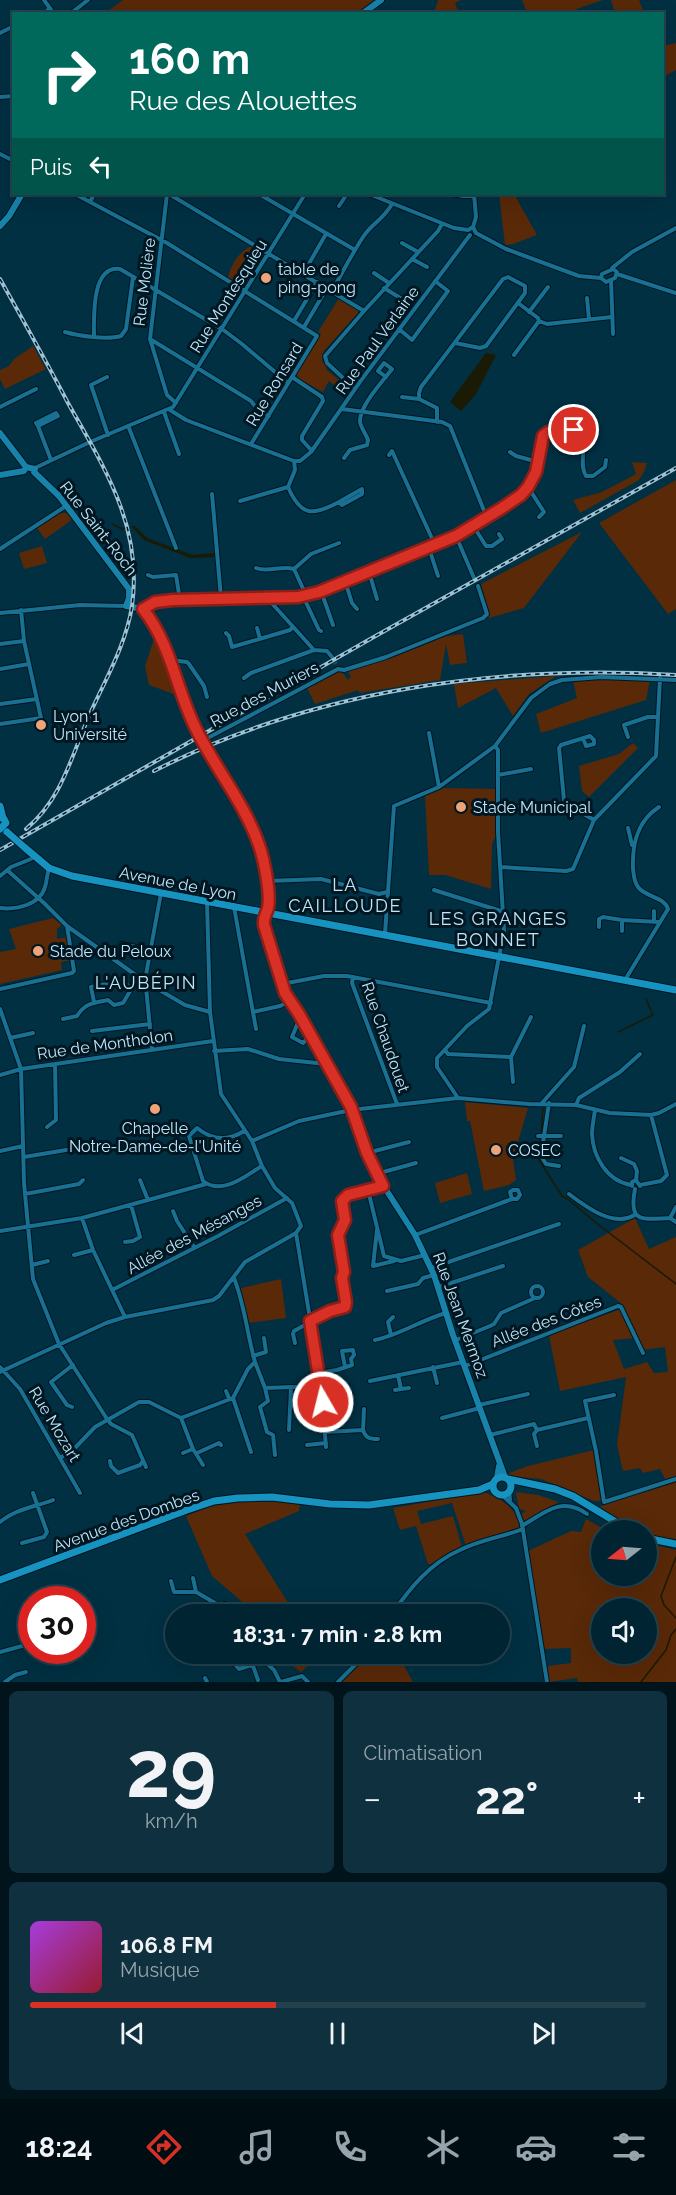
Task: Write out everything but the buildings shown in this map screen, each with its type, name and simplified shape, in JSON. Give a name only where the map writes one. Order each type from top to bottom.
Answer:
[{"type":"main road","points":[[0,806],[3,825]]},
{"type":"main road","name":"Avenue de Lyon","points":[[3,825],[47,872],[676,990]]},
{"type":"main road","name":"Avenue des Dombes","points":[[500,1484],[510,1489],[525,1483]]},
{"type":"main road","name":"Avenue des Dombes","points":[[0,1580],[187,1510],[214,1502],[255,1497],[369,1505],[479,1490],[500,1484],[525,1483],[555,1489],[573,1496],[612,1520]]},
{"type":"main road","points":[[500,1484],[510,1489]]},
{"type":"main road","points":[[657,1541],[676,1545]]},
{"type":"street","points":[[44,0],[53,12]]},
{"type":"street","points":[[72,12],[88,0]]},
{"type":"street","points":[[365,12],[381,0]]},
{"type":"street","points":[[46,12],[51,8]]},
{"type":"street","points":[[0,91],[1,97]]},
{"type":"street","points":[[0,226],[21,195]]},
{"type":"street","points":[[77,195],[161,239],[304,327],[371,227],[382,219],[392,204]]},
{"type":"street","points":[[90,202],[94,195]]},
{"type":"street","name":"Rue Molière","points":[[168,195],[150,339],[167,395],[176,403]]},
{"type":"street","points":[[170,195],[363,311]]},
{"type":"street","points":[[260,195],[355,250]]},
{"type":"street","name":"Rue Montesquieu","points":[[170,410],[304,195]]},
{"type":"street","points":[[339,206],[346,195]]},
{"type":"street","points":[[371,195],[442,224],[476,233],[500,246],[579,276],[612,276],[635,280],[676,293]]},
{"type":"street","points":[[469,233],[476,217],[474,195]]},
{"type":"street","points":[[355,389],[327,363],[325,356],[328,350],[442,224]]},
{"type":"street","points":[[473,227],[476,233]]},
{"type":"street","points":[[613,334],[612,276],[622,258],[676,228]]},
{"type":"street","name":"Rue Paul Verlaine","points":[[294,461],[304,459],[312,451],[469,233]]},
{"type":"street","points":[[303,274],[326,234]]},
{"type":"street","points":[[402,243],[418,252]]},
{"type":"street","points":[[412,259],[427,267]]},
{"type":"street","points":[[94,336],[94,300],[104,276],[115,269],[120,269],[222,329],[288,383]]},
{"type":"street","points":[[374,273],[389,283]]},
{"type":"street","points":[[601,276],[612,276]]},
{"type":"street","points":[[65,332],[77,336],[117,338],[124,333],[133,277]]},
{"type":"street","points":[[419,399],[418,393],[422,387],[455,343],[505,277],[511,278],[526,288],[518,303],[484,348],[455,343]]},
{"type":"street","points":[[399,329],[412,340],[450,292],[435,281]]},
{"type":"street","points":[[294,321],[317,282]]},
{"type":"street","points":[[530,312],[548,287]]},
{"type":"street","points":[[384,288],[402,299]]},
{"type":"street","points":[[587,298],[589,319]]},
{"type":"street","points":[[518,303],[539,321],[547,324],[612,317]]},
{"type":"street","points":[[514,356],[539,321]]},
{"type":"street","name":"Rue Ronsard","points":[[251,444],[317,336],[304,327]]},
{"type":"street","points":[[150,339],[251,401],[258,410],[269,416]]},
{"type":"street","points":[[107,377],[91,385],[108,435]]},
{"type":"street","points":[[292,377],[322,397],[323,401],[302,436],[302,441],[312,451]]},
{"type":"street","points":[[344,458],[350,450],[367,445],[366,434],[360,424],[362,412],[386,377]]},
{"type":"street","points":[[0,407],[36,389]]},
{"type":"street","points":[[402,397],[419,399],[437,408],[442,406]]},
{"type":"street","points":[[437,408],[437,422]]},
{"type":"street","points":[[341,409],[437,422],[450,426],[487,518]]},
{"type":"street","points":[[0,433],[26,473],[108,435],[170,410],[186,420],[294,461],[296,470],[288,487],[240,501]]},
{"type":"street","points":[[164,412],[179,454]]},
{"type":"street","points":[[38,426],[58,416],[56,413],[36,423],[51,460]]},
{"type":"street","points":[[129,428],[176,548]]},
{"type":"street","points":[[0,613],[80,605],[139,608],[155,602],[268,598],[321,591],[474,527],[521,495],[528,487],[538,462],[543,436],[548,432],[585,429]]},
{"type":"street","points":[[574,430],[583,442],[583,471],[586,476],[593,476],[605,467],[606,460]]},
{"type":"street","points":[[389,455],[392,451],[435,545]]},
{"type":"street","points":[[510,452],[538,462]]},
{"type":"street","points":[[0,475],[25,469]]},
{"type":"street","name":"Rue Saint-Roch","points":[[34,470],[67,505],[129,589],[126,606]]},
{"type":"street","points":[[288,487],[293,498],[313,513],[362,489],[362,494],[342,505],[339,502]]},
{"type":"street","points":[[528,487],[544,512],[539,517]]},
{"type":"street","points":[[212,494],[221,598]]},
{"type":"street","points":[[0,549],[67,505]]},
{"type":"street","points":[[474,527],[486,546],[492,546],[502,539],[499,534]]},
{"type":"street","points":[[456,536],[474,578]]},
{"type":"street","points":[[294,569],[311,554],[339,543]]},
{"type":"street","points":[[429,547],[438,576]]},
{"type":"street","points":[[256,568],[261,570],[286,566],[294,569],[321,631]]},
{"type":"street","points":[[369,572],[377,600]]},
{"type":"street","points":[[148,575],[153,577],[176,575],[180,600]]},
{"type":"street","points":[[345,581],[352,603],[357,609]]},
{"type":"street","name":"Rue des Muriers","points":[[202,741],[337,666],[344,670],[386,657],[483,618],[487,614],[478,586]]},
{"type":"street","points":[[321,591],[333,625]]},
{"type":"street","name":"Rue Jean Mermoz","points":[[129,598],[160,637],[171,660],[194,726],[259,844],[268,908],[264,925],[281,984],[302,1018],[351,1110],[376,1174],[415,1235],[433,1271],[490,1435],[499,1465],[500,1484],[516,1508],[523,1528],[547,1682]]},
{"type":"street","points":[[268,598],[314,650]]},
{"type":"street","points":[[0,724],[41,718],[24,641],[21,610]]},
{"type":"street","points":[[226,633],[232,646],[290,630],[293,627]]},
{"type":"street","points":[[257,628],[260,639]]},
{"type":"street","points":[[0,644],[24,641]]},
{"type":"street","points":[[244,678],[250,673],[314,650],[327,651],[332,657]]},
{"type":"street","points":[[171,660],[189,664],[204,686],[207,697]]},
{"type":"street","points":[[0,669],[29,664]]},
{"type":"street","points":[[385,935],[394,806],[440,787],[495,746],[531,698],[550,684],[562,680],[589,677],[676,680]]},
{"type":"street","points":[[501,867],[566,871],[573,869],[594,820],[656,756],[660,678]]},
{"type":"street","points":[[0,704],[37,699]]},
{"type":"street","points":[[628,737],[624,725],[648,717],[658,717]]},
{"type":"street","points":[[429,732],[440,787]]},
{"type":"street","points":[[583,738],[561,745],[559,748],[564,800],[568,805],[594,820]]},
{"type":"street","points":[[458,1098],[437,1067],[437,1058],[467,1026],[489,1009],[501,957],[504,912],[498,832],[498,750],[495,746]]},
{"type":"street","points":[[498,775],[531,769]]},
{"type":"street","points":[[499,807],[532,807]]},
{"type":"street","points":[[633,849],[637,833],[643,822],[650,813],[660,807]]},
{"type":"street","points":[[625,980],[657,921],[668,909],[668,905],[641,891],[636,885],[633,849],[628,828]]},
{"type":"street","points":[[0,876],[7,870],[35,860]]},
{"type":"street","points":[[7,870],[67,926],[145,983],[184,1005],[210,1012]]},
{"type":"street","points":[[0,908],[14,908],[39,898],[45,887],[47,872]]},
{"type":"street","points":[[266,881],[321,879],[379,894],[387,892]]},
{"type":"street","points":[[434,890],[504,912]]},
{"type":"street","points":[[152,1049],[145,983],[161,893]]},
{"type":"street","points":[[2,1371],[106,1323],[124,1317],[213,1300],[219,1296],[245,1262],[296,1233],[301,1226],[292,1203],[275,1188],[262,1166],[252,1141],[221,1094],[210,1012],[207,902]]},
{"type":"street","points":[[234,907],[256,1029]]},
{"type":"street","points":[[654,912],[657,921]]},
{"type":"street","points":[[599,927],[599,920],[603,917],[622,921],[657,921]]},
{"type":"street","points":[[504,922],[527,920]]},
{"type":"street","points":[[622,921],[622,931]]},
{"type":"street","points":[[0,989],[74,971],[67,926]]},
{"type":"street","points":[[121,944],[151,950]]},
{"type":"street","points":[[281,984],[324,976],[352,977],[437,991],[491,1003]]},
{"type":"street","name":"Rue Chaudouet","points":[[352,977],[352,983],[397,1104]]},
{"type":"street","points":[[94,1002],[92,987],[121,981],[132,988]]},
{"type":"street","points":[[63,1019],[77,1016],[83,1006],[94,1002],[108,1000],[114,1005],[123,1003],[132,988],[145,983]]},
{"type":"street","points":[[253,1012],[280,1006],[290,1001]]},
{"type":"street","points":[[0,1009],[21,1069],[25,1194],[33,1280],[59,1344],[111,1424],[132,1435],[146,1467]]},
{"type":"street","points":[[513,1082],[511,1057],[531,1017]]},
{"type":"street","points":[[302,1018],[292,1037],[303,1043],[311,1036]]},
{"type":"street","points":[[92,1032],[150,1024]]},
{"type":"street","points":[[542,1104],[574,1067],[584,1026]]},
{"type":"street","points":[[10,1038],[33,1033]]},
{"type":"street","name":"Rue de Montholon","points":[[0,1075],[21,1069],[213,1041]]},
{"type":"street","points":[[214,1051],[248,1049],[279,1059],[326,1064]]},
{"type":"street","points":[[445,1050],[448,1054],[511,1057]]},
{"type":"street","points":[[576,1105],[579,1098],[620,1072],[640,1054]]},
{"type":"street","points":[[46,1127],[56,1120],[55,1064]]},
{"type":"street","points":[[252,1141],[295,1123],[351,1110],[458,1098],[576,1105],[610,1113],[651,1115],[676,1104]]},
{"type":"street","points":[[549,1103],[541,1135],[539,1157],[546,1164],[558,1166]]},
{"type":"street","points":[[595,1110],[592,1135],[600,1162],[612,1176],[633,1187],[661,1180],[667,1175],[651,1115]]},
{"type":"street","points":[[206,1184],[189,1136],[196,1128],[217,1139],[227,1139],[244,1131]]},
{"type":"street","points":[[541,1135],[561,1137]]},
{"type":"street","points":[[367,1153],[410,1142]]},
{"type":"street","points":[[0,1151],[23,1146]]},
{"type":"street","points":[[24,1157],[78,1150]]},
{"type":"street","points":[[621,1158],[634,1164],[637,1171],[632,1204],[636,1214],[647,1220],[670,1218],[676,1222]]},
{"type":"street","points":[[376,1174],[416,1163]]},
{"type":"street","points":[[0,1231],[82,1218],[206,1184],[230,1186],[262,1166]]},
{"type":"street","points":[[25,1194],[79,1184],[83,1180]]},
{"type":"street","points":[[140,1180],[148,1200]]},
{"type":"street","points":[[636,1180],[640,1185]]},
{"type":"street","points":[[295,1343],[294,1331],[330,1311],[345,1307],[342,1278],[344,1272],[338,1235],[345,1220],[342,1201],[344,1197],[383,1186]]},
{"type":"street","points":[[368,1190],[384,1256],[395,1261]]},
{"type":"street","points":[[570,1194],[588,1208],[606,1216],[620,1220],[636,1214]]},
{"type":"street","name":"Allée des Mésanges","points":[[112,1290],[287,1198]]},
{"type":"street","points":[[415,1235],[512,1199]]},
{"type":"street","points":[[125,1242],[140,1238],[131,1205]]},
{"type":"street","points":[[670,1218],[676,1208]]},
{"type":"street","points":[[173,1211],[194,1247]]},
{"type":"street","points":[[82,1218],[93,1250],[124,1317]]},
{"type":"street","points":[[387,1291],[418,1284],[433,1271],[559,1224]]},
{"type":"street","points":[[377,1227],[373,1266],[425,1255]]},
{"type":"street","points":[[296,1233],[321,1386],[326,1445],[307,1445]]},
{"type":"street","points":[[74,1255],[93,1250]]},
{"type":"street","points":[[32,1265],[48,1261]]},
{"type":"street","points":[[439,1287],[503,1266]]},
{"type":"street","points":[[234,1278],[242,1298],[255,1362],[268,1401],[260,1407],[267,1432],[273,1435],[274,1455]]},
{"type":"street","points":[[456,1340],[490,1326],[501,1313],[535,1298]]},
{"type":"street","name":"Allée des Côtes","points":[[464,1364],[618,1306],[621,1306],[640,1351],[643,1353]]},
{"type":"street","points":[[375,1340],[447,1313]]},
{"type":"street","points":[[391,1335],[388,1322],[393,1317]]},
{"type":"street","points":[[254,1356],[266,1352],[264,1338]]},
{"type":"street","points":[[319,1373],[337,1370],[352,1365],[353,1350],[342,1351],[345,1367]]},
{"type":"street","points":[[181,1418],[231,1398],[248,1369],[255,1362]]},
{"type":"street","points":[[370,1381],[433,1367],[464,1364]]},
{"type":"street","points":[[72,1407],[67,1405],[51,1382],[73,1365]]},
{"type":"street","name":"Rue Mozart","points":[[0,1366],[20,1389],[80,1493]]},
{"type":"street","points":[[433,1367],[437,1383]]},
{"type":"street","points":[[398,1375],[401,1389]]},
{"type":"street","points":[[265,1388],[321,1386]]},
{"type":"street","points":[[289,1430],[291,1388]]},
{"type":"street","points":[[395,1390],[409,1388]]},
{"type":"street","points":[[226,1391],[231,1398],[251,1452]]},
{"type":"street","name":"Rue Jean Mermoz","points":[[480,1406],[528,1394]]},
{"type":"street","points":[[614,1395],[585,1401],[604,1502],[676,1479]]},
{"type":"street","points":[[323,1402],[346,1400]]},
{"type":"street","points":[[60,1458],[74,1450],[95,1427],[107,1419],[139,1402],[149,1402],[181,1418],[193,1449],[203,1465]]},
{"type":"street","points":[[200,1402],[203,1409]]},
{"type":"street","points":[[442,1418],[480,1406]]},
{"type":"street","points":[[364,1409],[365,1436],[369,1439],[378,1438]]},
{"type":"street","points":[[537,1446],[534,1434],[537,1430],[588,1418]]},
{"type":"street","points":[[176,1427],[183,1424]]},
{"type":"street","points":[[490,1435],[534,1424],[537,1430]]},
{"type":"street","points":[[325,1432],[363,1430]]},
{"type":"street","points":[[198,1454],[219,1443],[221,1445]]},
{"type":"street","points":[[183,1453],[193,1449]]},
{"type":"street","points":[[110,1461],[118,1473],[140,1465],[143,1460]]},
{"type":"street","name":"Rue Jean Mermoz","points":[[510,1489],[510,1501]]},
{"type":"street","points":[[22,1543],[45,1537],[47,1532],[33,1492]]},
{"type":"street","points":[[0,1522],[10,1513],[53,1500]]},
{"type":"street","points":[[400,1604],[422,1576],[436,1563],[461,1549],[523,1528],[558,1506],[569,1505],[587,1514]]},
{"type":"street","points":[[193,1578],[196,1592]]},
{"type":"street","points":[[171,1581],[174,1592],[196,1592],[219,1604]]},
{"type":"street","points":[[0,1652],[18,1647]]},
{"type":"street","points":[[234,1664],[238,1668],[253,1666],[264,1661],[274,1670],[281,1682],[302,1676],[308,1682]]},
{"type":"street","points":[[338,1682],[356,1664]]},
{"type":"street","points":[[253,1666],[258,1680]]},
{"type":"street","points":[[5,1682],[15,1675],[26,1672]]},
{"type":"shaded area","points":[[123,0],[375,0],[358,12],[106,12]]},
{"type":"shaded area","points":[[438,0],[461,0],[455,3],[458,11],[464,9],[466,12],[434,12]]},
{"type":"shaded area","points":[[522,0],[603,0],[568,12],[527,12]]},
{"type":"shaded area","points":[[611,0],[639,0],[643,10],[637,12],[615,12]]},
{"type":"shaded area","points":[[676,43],[676,70],[664,76],[664,46]]},
{"type":"shaded area","points":[[499,195],[515,195],[537,235],[505,245]]},
{"type":"shaded area","points":[[251,246],[264,255],[244,288],[228,278],[236,259]]},
{"type":"shaded area","points":[[339,298],[358,310],[358,313],[324,351],[322,361],[326,369],[342,383],[338,388],[329,381],[323,392],[299,379],[296,373],[321,334],[318,332]]},
{"type":"shaded area","points":[[33,346],[46,369],[5,389],[0,379],[0,370],[9,366],[14,359]]},
{"type":"shaded area","points":[[486,353],[496,355],[476,394],[461,411],[450,402]]},
{"type":"shaded area","points":[[632,462],[647,463],[639,480],[580,513],[573,500],[602,492],[636,474]]},
{"type":"shaded area","points":[[676,480],[676,609],[668,614],[599,523]]},
{"type":"shaded area","points":[[60,513],[68,513],[73,519],[45,539],[37,528]]},
{"type":"shaded area","points":[[131,526],[135,526],[147,538],[192,555],[215,553],[216,557],[190,558],[144,540]]},
{"type":"shaded area","points":[[582,532],[524,608],[489,618],[481,584]]},
{"type":"shaded area","points":[[42,546],[47,563],[24,569],[19,553]]},
{"type":"shaded area","points":[[156,633],[170,666],[179,696],[149,685],[145,666]]},
{"type":"shaded area","points":[[463,634],[467,663],[450,665],[446,644],[440,680],[360,693],[358,690],[315,704],[306,686],[337,671],[342,672],[348,680],[351,676],[347,671],[399,655],[446,636]]},
{"type":"shaded area","points":[[556,676],[529,694],[513,716],[496,688],[458,708],[454,684]]},
{"type":"shaded area","points":[[573,680],[650,680],[646,700],[541,733],[536,714],[577,698]]},
{"type":"shaded area","points":[[633,743],[638,748],[589,797],[582,791],[579,766],[619,754]]},
{"type":"shaded area","points":[[442,788],[497,789],[491,889],[445,875],[429,875],[425,796]]},
{"type":"shaded area","name":"Stade du Peloux","points":[[53,918],[62,925],[57,929],[57,939],[67,937],[71,960],[61,962],[62,970],[0,984],[0,952],[16,949],[9,929]]},
{"type":"shaded area","name":"COSEC","points":[[465,1102],[528,1108],[513,1159],[516,1180],[509,1185],[484,1191],[470,1121],[467,1121]]},
{"type":"shaded area","points":[[467,1173],[472,1194],[440,1203],[435,1183]]},
{"type":"shaded area","points":[[635,1218],[649,1249],[676,1237],[676,1476],[665,1479],[660,1469],[643,1473],[640,1468],[623,1471],[617,1445],[626,1377],[560,1391],[549,1335],[621,1309],[634,1338],[613,1340],[624,1369],[647,1362],[654,1373],[668,1372],[665,1347],[643,1350],[622,1304],[588,1277],[578,1250]]},
{"type":"shaded area","points":[[281,1279],[286,1318],[248,1323],[241,1288]]},
{"type":"shaded area","points":[[594,1450],[603,1501],[594,1501],[541,1479],[507,1474],[528,1466]]},
{"type":"shaded area","points":[[676,1480],[676,1539],[657,1536],[657,1520],[619,1520],[599,1507]]},
{"type":"shaded area","points":[[483,1492],[512,1509],[520,1528],[466,1546],[452,1503],[417,1511],[421,1524],[453,1516],[462,1547],[431,1564],[428,1564],[416,1526],[400,1530],[393,1508]]},
{"type":"shaded area","points":[[516,1492],[538,1495],[559,1502],[525,1521],[521,1515],[526,1511],[519,1509]]},
{"type":"shaded area","points":[[242,1502],[300,1504],[299,1511],[245,1534],[289,1604],[245,1604],[212,1576],[186,1516],[211,1506]]},
{"type":"shaded area","points":[[586,1519],[591,1522],[591,1586],[657,1586],[657,1545],[676,1550],[676,1682],[578,1682],[577,1678],[549,1682],[547,1666],[571,1663],[571,1648],[544,1649],[528,1551],[571,1531],[581,1532]]},
{"type":"shaded area","points":[[290,1664],[310,1664],[301,1672]]},
{"type":"shaded area","points":[[360,1664],[403,1664],[413,1682],[342,1682]]},
{"type":"waterway","points":[[112,524],[122,529],[126,528]]},
{"type":"waterway","points":[[618,1032],[653,1015],[646,999]]},
{"type":"waterway","points":[[541,1134],[543,1108]]},
{"type":"waterway","points":[[540,1138],[539,1160],[562,1196],[676,1284]]},
{"type":"waterway","points":[[676,1557],[661,1596],[664,1605],[676,1618]]},
{"type":"waterway","points":[[641,1682],[666,1650],[671,1635],[676,1629]]},
{"type":"tunnel","points":[[332,657],[336,664]]},
{"type":"railway","points":[[0,279],[107,475],[126,524],[132,550],[134,577],[129,620],[114,662],[57,791],[26,829]]},
{"type":"railway","points":[[0,850],[676,468]]},
{"type":"railway","points":[[154,771],[215,743],[278,720],[342,702],[408,688],[475,679],[542,674],[676,675]]},
{"type":"place","name":"table de ping-pong","points":[[266,278]]},
{"type":"place","name":"Lyon 1 Université","points":[[41,725]]},
{"type":"place","name":"Stade Municipal","points":[[461,807]]},
{"type":"place","name":"Stade du Peloux","points":[[38,951]]},
{"type":"place","name":"Chapelle Notre-Dame-de-l'Unité","points":[[155,1109]]},
{"type":"place","name":"COSEC","points":[[496,1150]]},
{"type":"district","name":"LA CAILLOUDE","points":[[345,895]]},
{"type":"district","name":"LES GRANGES BONNET","points":[[498,929]]},
{"type":"district","name":"L'AUBÉPIN","points":[[146,983]]},
{"type":"route","points":[[323,1402],[310,1321],[330,1311],[345,1307],[342,1278],[344,1272],[338,1235],[345,1220],[342,1201],[348,1195],[383,1186],[367,1153],[351,1107],[282,987],[264,925],[268,894],[259,844],[194,726],[171,660],[143,609],[155,602],[173,600],[298,597],[319,592],[417,553],[474,527],[521,495],[536,472],[543,436],[548,432],[574,430]]}]
